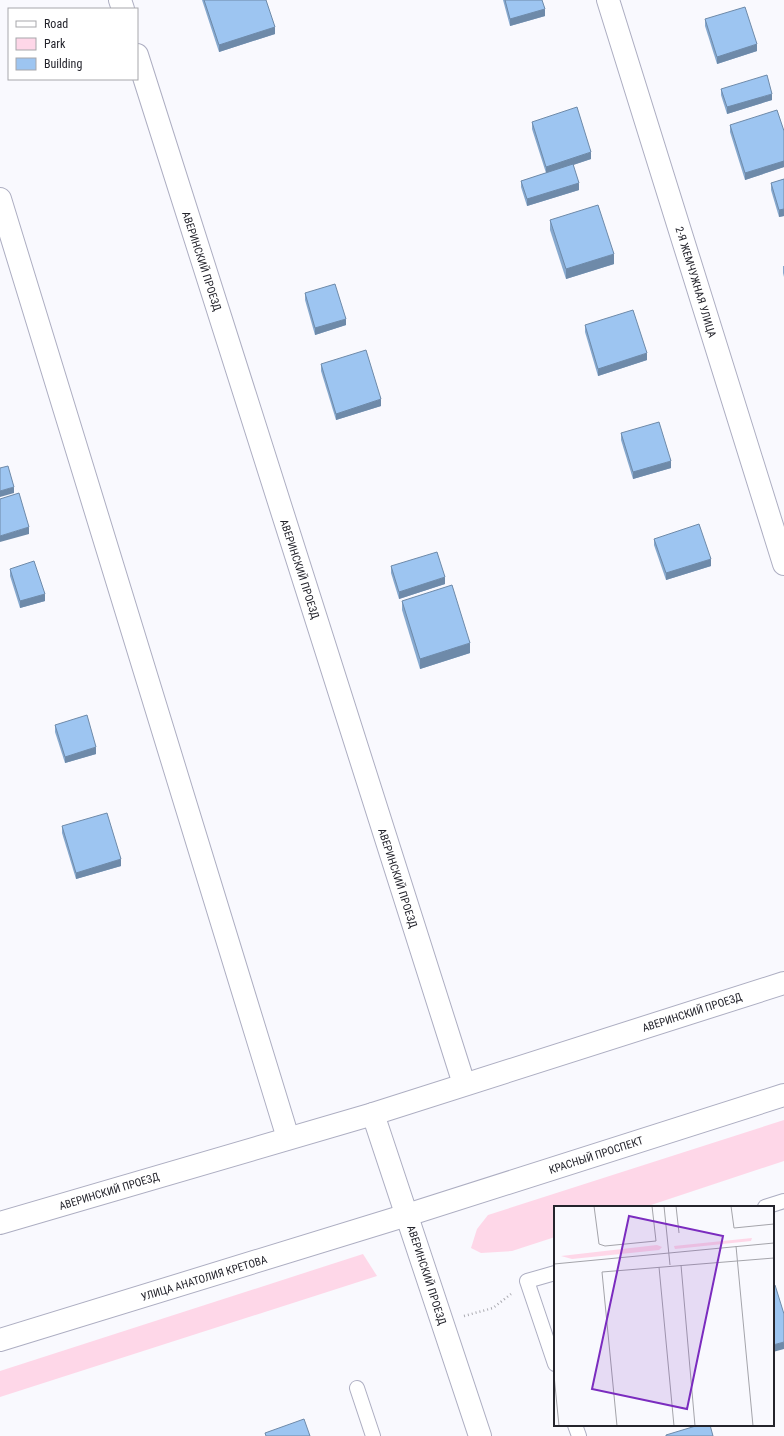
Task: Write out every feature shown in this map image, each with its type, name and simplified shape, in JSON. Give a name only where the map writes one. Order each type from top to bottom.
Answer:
[{"type":"street","name":"2-Я ЖЕМЧУЖНАЯ УЛИЦА","points":[[608,0],[784,564]]},
{"type":"street","name":"АВЕРИНСКИЙ ПРОЕЗД","points":[[138,57],[464,1084]]},
{"type":"street","points":[[0,199],[288,1138]]},
{"type":"street","name":"АВЕРИНСКИЙ ПРОЕЗД","points":[[0,1223],[373,1114],[784,983]]},
{"type":"street","name":"КРАСНЫЙ ПРОСПЕКТ","points":[[407,1215],[784,1095]]},
{"type":"street","name":"АВЕРИНСКИЙ ПРОЕЗД","points":[[373,1114],[480,1436]]},
{"type":"street","name":"УЛИЦА АНАТОЛИЯ КРЕТОВА","points":[[0,1340],[407,1215]]},
{"type":"lane","points":[[768,1206],[784,1201]]},
{"type":"lane","points":[[554,1272],[527,1281],[554,1361]]},
{"type":"lane","points":[[357,1388],[373,1436]]},
{"type":"lane","points":[[575,1426],[579,1436]]},
{"type":"path","points":[[442,1322],[493,1308],[527,1281]]},
{"type":"green space","points":[[784,1120],[784,1161],[648,1206],[554,1206],[554,1237],[512,1251],[481,1253],[471,1248],[477,1229],[488,1215]]},
{"type":"green space","points":[[363,1254],[377,1276],[0,1397],[0,1371]]},
{"type":"building","points":[[204,0],[266,0],[275,27],[219,45]]},
{"type":"building","points":[[505,0],[542,0],[545,9],[510,19]]},
{"type":"building","points":[[745,7],[757,44],[717,57],[705,19]]},
{"type":"building","points":[[767,75],[772,94],[727,107],[721,89]]},
{"type":"building","points":[[577,107],[591,152],[546,167],[532,122]]},
{"type":"building","points":[[777,110],[784,131],[784,161],[745,173],[730,125]]},
{"type":"building","points":[[573,164],[579,183],[527,199],[521,181]]},
{"type":"building","points":[[784,179],[784,209],[779,210],[771,183]]},
{"type":"building","points":[[598,205],[614,254],[566,269],[550,220]]},
{"type":"building","points":[[335,284],[346,319],[315,328],[305,293]]},
{"type":"building","points":[[633,310],[647,353],[598,369],[585,325]]},
{"type":"building","points":[[366,350],[381,399],[336,414],[321,364]]},
{"type":"building","points":[[659,422],[671,461],[633,472],[621,433]]},
{"type":"building","points":[[8,466],[14,487],[0,491],[0,468]]},
{"type":"building","points":[[19,493],[29,527],[0,536],[0,499]]},
{"type":"building","points":[[699,524],[711,559],[666,573],[654,539]]},
{"type":"building","points":[[437,552],[445,577],[399,592],[391,566]]},
{"type":"building","points":[[34,561],[45,594],[20,601],[10,569]]},
{"type":"building","points":[[452,585],[470,643],[420,659],[402,601]]},
{"type":"building","points":[[87,715],[96,747],[65,757],[55,725]]},
{"type":"building","points":[[107,813],[121,859],[76,873],[62,826]]},
{"type":"building","points":[[774,1285],[784,1314],[784,1342],[774,1345]]},
{"type":"building","points":[[304,1419],[310,1436],[266,1436],[265,1433]]},
{"type":"building","points":[[696,1426],[710,1426],[713,1436],[666,1436]]}]
